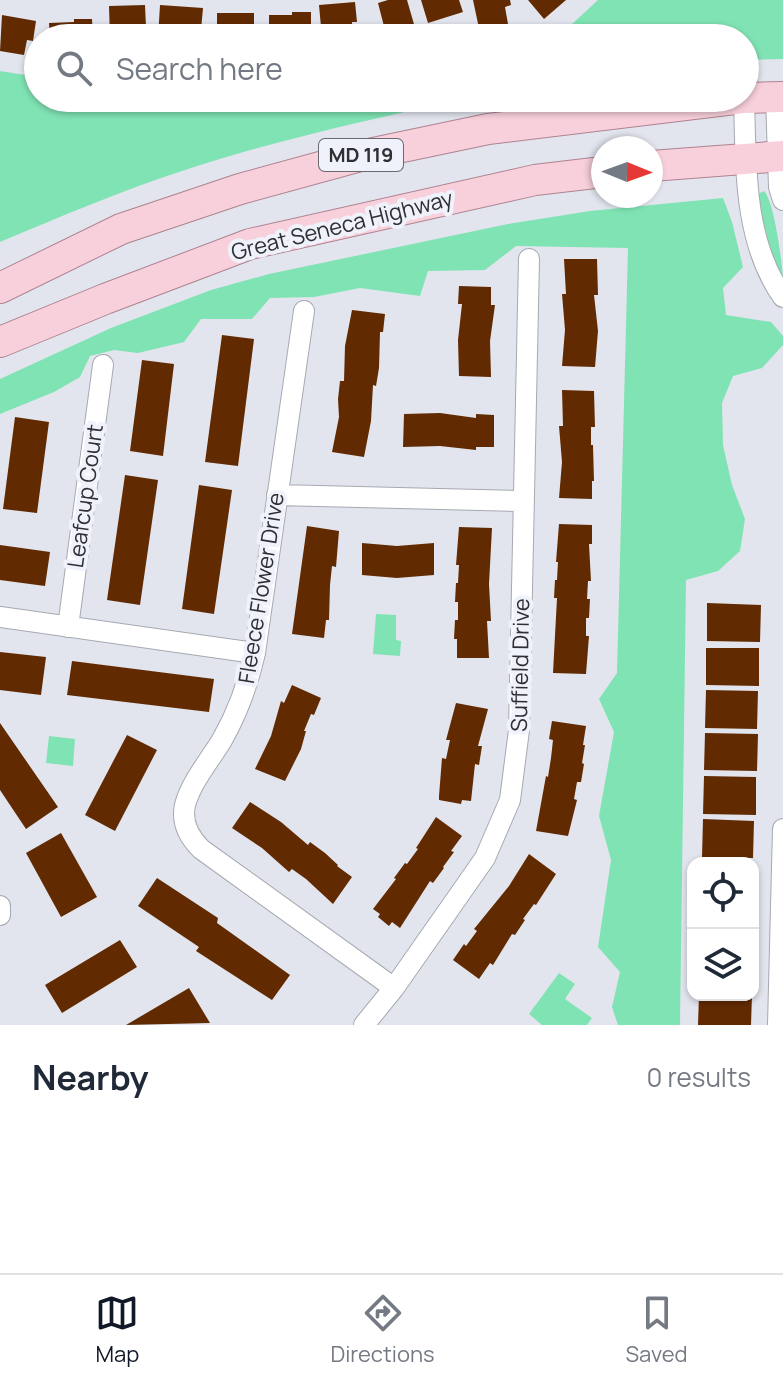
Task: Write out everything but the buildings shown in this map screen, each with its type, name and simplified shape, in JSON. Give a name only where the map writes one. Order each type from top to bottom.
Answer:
[{"type":"main road","name":"MD 119","points":[[759,98],[780,97]]},
{"type":"main road","name":"MD 119","points":[[0,288],[121,229],[240,189],[364,155],[488,129],[613,112]]},
{"type":"main road","points":[[663,165],[781,156]]},
{"type":"main road","name":"Great Seneca Highway","points":[[0,342],[250,244],[535,180],[591,173]]},
{"type":"street","points":[[780,97],[779,187],[783,200]]},
{"type":"street","points":[[744,112],[755,233],[766,268],[783,297]]},
{"type":"street","name":"Suffield Drive","points":[[364,1025],[394,988],[485,858],[510,800],[519,730],[529,259]]},
{"type":"street","name":"Fleece Flower Drive","points":[[304,311],[255,653],[239,708],[189,792],[185,824],[190,838],[201,849],[394,988]]},
{"type":"street","name":"Leafcup Court","points":[[68,627],[103,365]]},
{"type":"street","points":[[277,495],[523,501]]},
{"type":"street","points":[[0,617],[255,653]]},
{"type":"street","points":[[778,1025],[783,829]]},
{"type":"street","points":[[0,906],[0,915]]},
{"type":"green space","points":[[598,0],[783,0],[783,59],[759,60],[759,24],[572,24]]},
{"type":"green space","points":[[0,71],[24,75],[24,112],[405,112],[217,160],[113,196],[0,242]]},
{"type":"green space","points":[[764,191],[774,220],[783,282],[764,234],[758,194]]},
{"type":"green space","points":[[723,198],[743,267],[723,288],[726,315],[771,322],[783,336],[783,345],[762,368],[733,376],[722,403],[723,445],[732,485],[745,519],[740,551],[718,571],[686,580],[680,1025],[618,1025],[612,1007],[620,972],[598,947],[611,860],[599,816],[614,732],[599,699],[617,673],[628,248],[516,246],[485,270],[428,271],[420,296],[360,288],[314,297],[270,298],[252,319],[201,319],[184,342],[138,353],[114,350],[90,356],[80,377],[54,392],[0,414],[0,379],[111,328],[211,290],[269,274],[508,224],[590,211],[663,208],[663,204]]},
{"type":"green space","points":[[376,614],[396,615],[396,640],[401,641],[400,656],[373,654]]},
{"type":"green space","points":[[49,736],[75,739],[73,766],[46,763]]},
{"type":"green space","points":[[559,973],[575,984],[565,999],[592,1018],[587,1025],[542,1025],[529,1014]]}]
